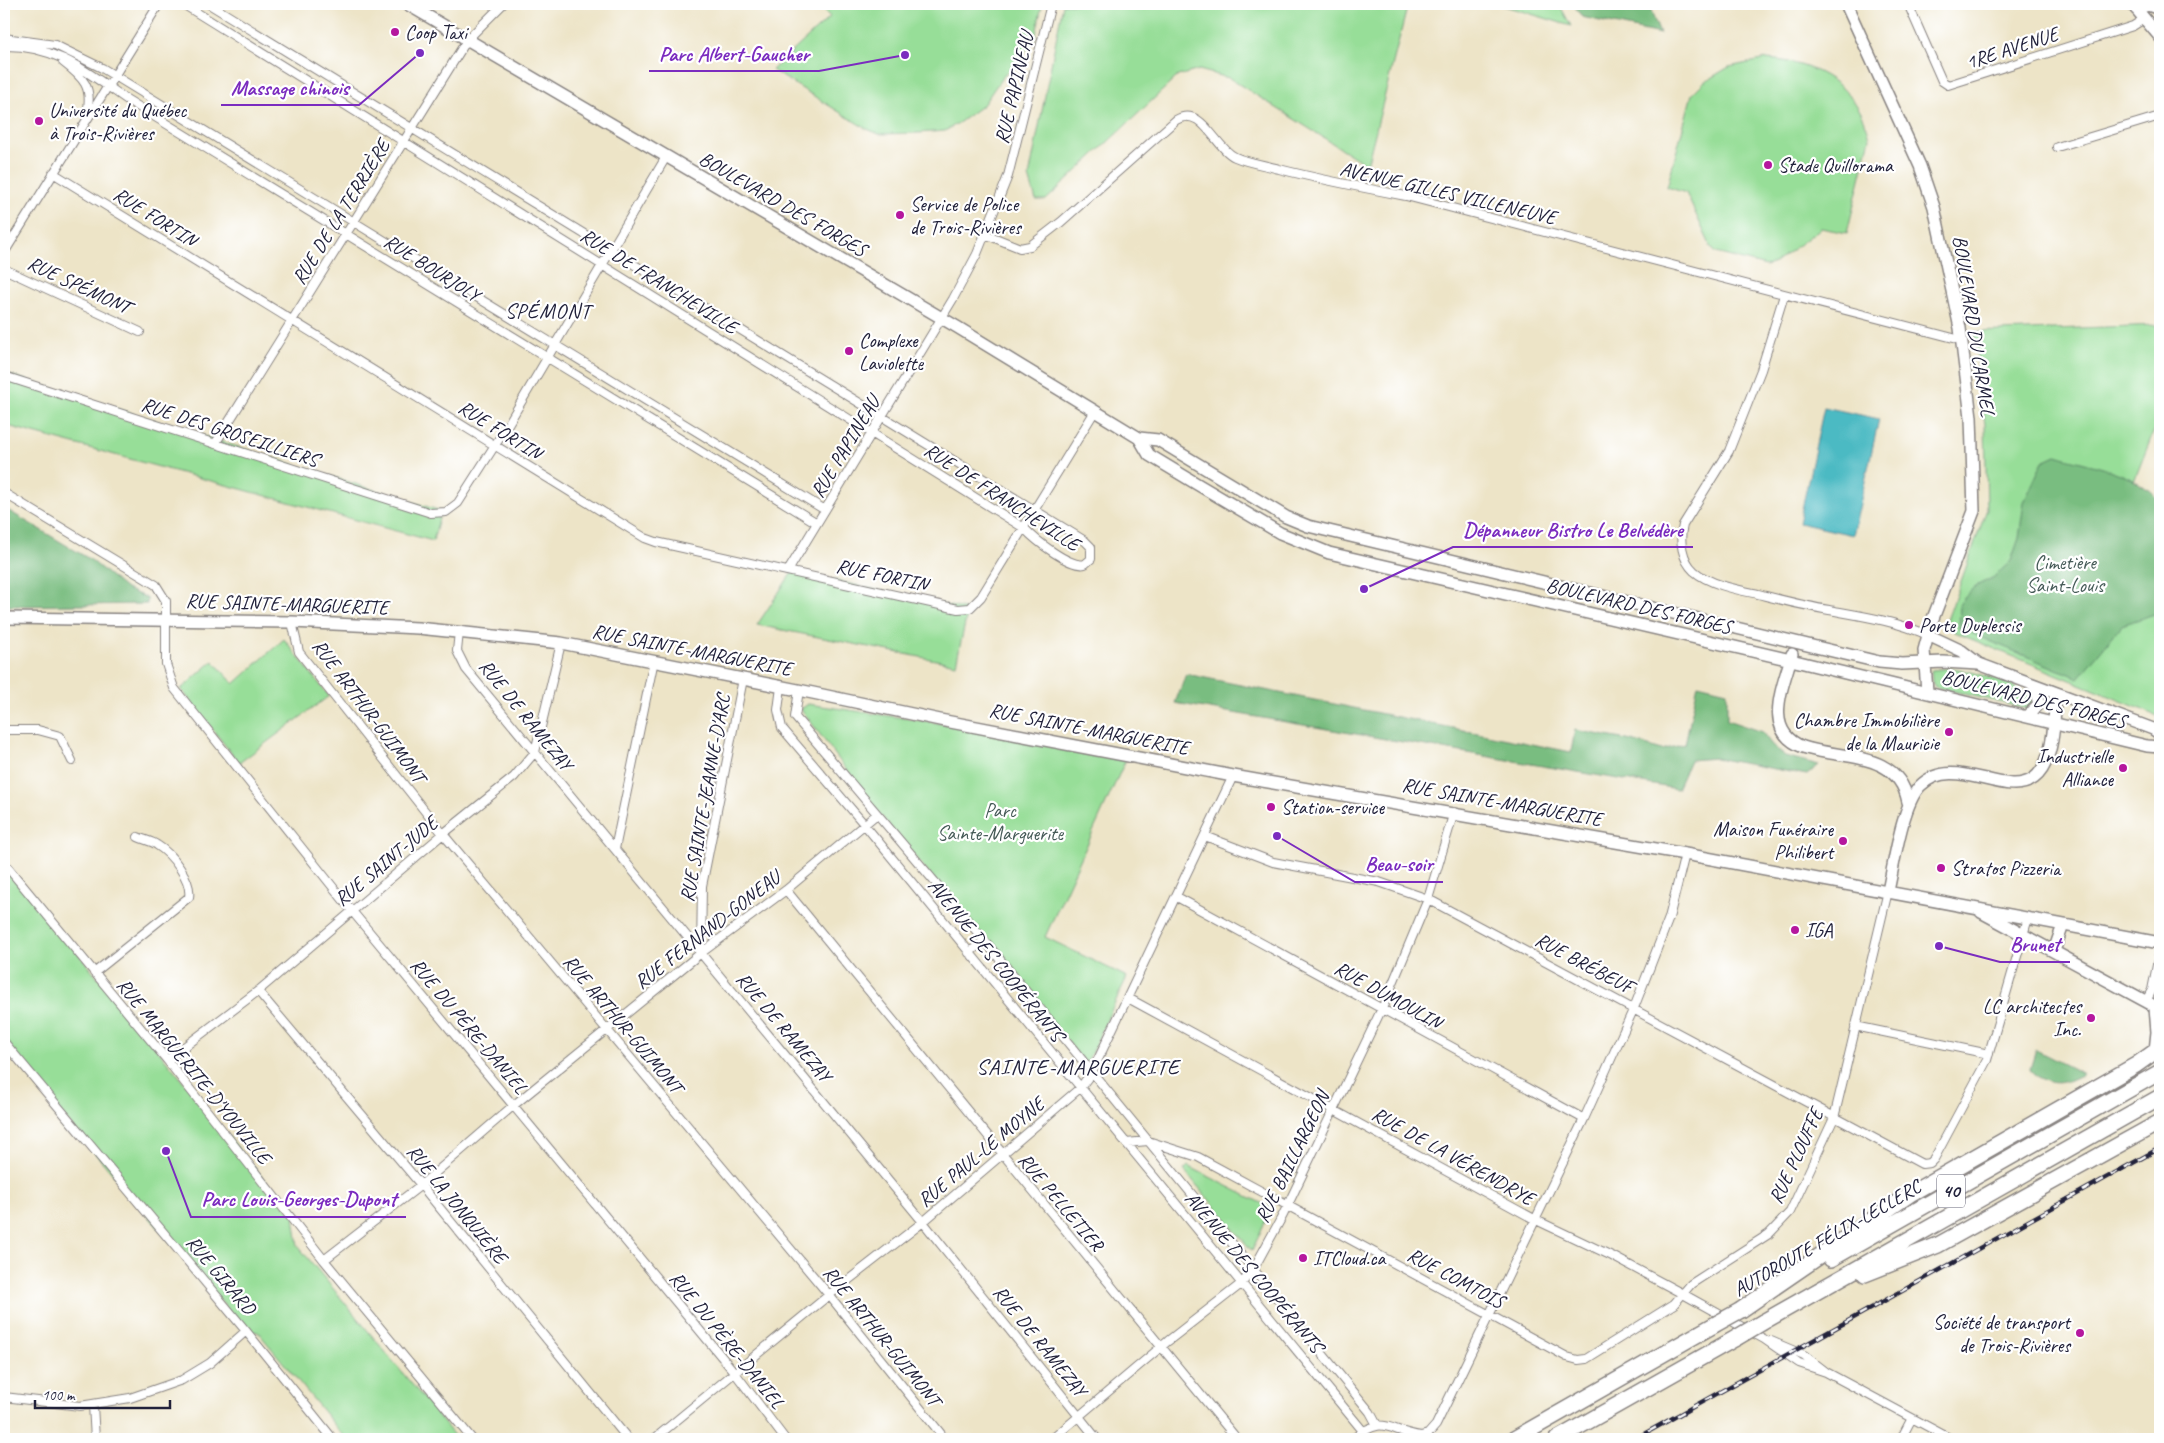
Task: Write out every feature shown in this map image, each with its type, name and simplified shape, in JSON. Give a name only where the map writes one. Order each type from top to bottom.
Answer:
[{"type":"highway","points":[[1741,1310],[1910,1194],[2128,1070],[2159,1049],[2159,1032],[2155,1006]]},
{"type":"highway","name":"AUTOROUTE FÉLIX-LECLERC","points":[[1514,1439],[2160,1072]]},
{"type":"highway","name":"AUTOROUTE FÉLIX-LECLERC","points":[[1556,1439],[2160,1097]]},
{"type":"highway","points":[[1812,1295],[1938,1245],[2160,1122]]},
{"type":"street","points":[[4,253],[158,4]]},
{"type":"street","name":"RUE DE FRANCHEVILLE","points":[[183,4],[1024,528],[1035,540],[1073,563],[1085,564],[1091,559],[1092,551],[1089,544],[209,4]]},
{"type":"street","name":"BOULEVARD DES FORGES","points":[[407,4],[942,318],[1139,438],[1158,440],[1286,517],[1303,525],[1334,534],[1795,643],[1888,663],[1924,664],[1948,662],[1979,664],[2153,729],[2160,734]]},
{"type":"street","name":"RUE DE LA TERRIÈRE","points":[[215,444],[467,40],[503,4]]},
{"type":"street","name":"RUE PAPINEAU","points":[[788,571],[964,280],[985,234],[1014,159],[1051,4]]},
{"type":"street","name":"BOULEVARD DU CARMEL","points":[[1847,4],[1923,173],[1940,230],[1962,340],[1972,432],[1974,507],[1971,520],[1928,635],[1924,664],[1927,692]]},
{"type":"street","name":"1RE AVENUE","points":[[1908,4],[1946,85],[2117,31],[2144,19]]},
{"type":"street","points":[[2134,6],[2148,5],[2160,9]]},
{"type":"street","points":[[2134,6],[2160,37]]},
{"type":"street","name":"RUE BOURJOLY","points":[[4,38],[55,44],[82,56],[825,510]]},
{"type":"street","points":[[4,46],[38,49],[54,54],[80,77],[88,89],[89,100],[85,121]]},
{"type":"street","name":"RUE BOURJOLY","points":[[54,54],[817,523]]},
{"type":"street","name":"AVENUE GILLES VILLENEUVE","points":[[985,234],[1020,248],[1030,246],[1061,222],[1176,120],[1189,116],[1199,120],[1221,146],[1236,158],[1336,184],[1414,198],[1962,340]]},
{"type":"street","points":[[2056,147],[2160,116]]},
{"type":"street","points":[[494,446],[603,266],[666,157]]},
{"type":"street","name":"RUE FORTIN","points":[[53,173],[648,540],[958,608],[972,607],[981,597],[1024,528]]},
{"type":"street","name":"RUE SPÉMONT","points":[[4,269],[140,332]]},
{"type":"street","points":[[1784,295],[1761,370],[1729,452],[1683,525],[1681,539],[1686,558],[1698,574],[1739,590],[1864,616],[1914,629],[1962,651],[1979,664]]},
{"type":"street","name":"RUE DES GROSEILLIERS","points":[[4,376],[431,513],[446,512],[458,503],[494,446]]},
{"type":"street","points":[[1024,528],[1095,411]]},
{"type":"street","name":"BOULEVARD DES FORGES","points":[[1139,438],[1149,455],[1280,533],[1329,553],[2055,722],[2147,746],[2160,747]]},
{"type":"street","name":"RUE DU PÈRE-DANIEL","points":[[4,492],[156,585],[166,601],[166,664],[174,688],[352,910],[735,1373],[785,1439]]},
{"type":"street","points":[[1329,553],[1334,534]]},
{"type":"street","points":[[1499,592],[1504,573]]},
{"type":"street","name":"RUE SAINTE-MARGUERITE","points":[[4,618],[292,622],[418,628],[561,643],[654,660],[940,720],[1233,776],[1454,812],[1888,891],[2063,926],[2160,943]]},
{"type":"street","name":"RUE ARTHUR-GUIMONT","points":[[292,622],[299,652],[443,834],[829,1295],[945,1439]]},
{"type":"street","name":"RUE DE RAMEZAY","points":[[459,632],[457,651],[466,669],[923,1222],[1097,1439]]},
{"type":"street","name":"RUE SAINT-JUDE","points":[[167,1060],[258,991],[352,910],[514,777],[534,752],[561,643]]},
{"type":"street","points":[[1795,643],[1778,713],[1780,726],[1787,737],[1807,748],[1872,761],[1887,767],[1900,780],[1908,802]]},
{"type":"street","points":[[615,848],[654,660]]},
{"type":"street","name":"RUE SAINTE-JEANNE-D'ARC","points":[[701,953],[702,886],[743,679]]},
{"type":"street","points":[[2027,716],[2039,704],[2034,685]]},
{"type":"street","name":"AVENUE DES COOPÉRANTS","points":[[781,687],[778,710],[782,728],[864,824],[1241,1284],[1355,1418],[1363,1431]]},
{"type":"street","name":"AVENUE DES COOPÉRANTS","points":[[799,690],[795,717],[984,940],[1370,1412],[1377,1425]]},
{"type":"street","points":[[1888,891],[1908,802],[1923,783],[1940,775],[1954,774],[2013,784],[2028,780],[2037,774],[2047,761],[2053,742],[2055,693]]},
{"type":"street","points":[[4,730],[38,730],[60,736],[72,762]]},
{"type":"street","name":"RUE PAUL-LE MOYNE","points":[[654,1439],[829,1295],[923,1222],[1080,1088],[1092,1072],[1233,776]]},
{"type":"street","name":"RUE BAILLARGEON","points":[[1052,1439],[1241,1284],[1253,1270],[1288,1205],[1381,1010],[1428,899],[1454,812]]},
{"type":"street","name":"RUE FERNAND-GONEAU","points":[[324,1260],[421,1185],[701,953],[786,890],[877,814]]},
{"type":"street","name":"RUE BRÉBEUF","points":[[1205,836],[1273,862],[1379,882],[1428,899],[1634,1008],[1915,1162],[1930,1163],[1989,1054]]},
{"type":"street","points":[[94,973],[189,897],[191,888],[188,880],[170,857],[157,845],[138,837]]},
{"type":"street","points":[[1353,1439],[1363,1431],[1377,1425],[1418,1436],[1426,1436],[1432,1431],[1536,1220],[1634,1008],[1669,918],[1685,854]]},
{"type":"street","name":"RUE MARGUERITE-D'YOUVILLE","points":[[4,863],[167,1060],[324,1260],[472,1439]]},
{"type":"street","name":"RUE PELLETIER","points":[[786,890],[1002,1156],[1161,1348],[1175,1361],[1238,1439]]},
{"type":"street","name":"RUE PLOUFFE","points":[[1580,1360],[1594,1356],[1674,1304],[1693,1283],[1764,1237],[1784,1220],[1798,1198],[1834,1118],[1888,891]]},
{"type":"street","name":"RUE DUMOULIN","points":[[1177,897],[1381,1010],[1584,1119]]},
{"type":"street","points":[[1970,907],[2155,1006]]},
{"type":"street","points":[[1856,1026],[1989,1054],[2028,918]]},
{"type":"street","points":[[2054,951],[2063,926]]},
{"type":"street","points":[[969,953],[984,940]]},
{"type":"street","points":[[2155,1006],[2152,990],[2160,950]]},
{"type":"street","name":"RUE LA JONQUIÈRE","points":[[258,991],[421,1185],[628,1439]]},
{"type":"street","name":"RUE DE LA VÉRENDRYE","points":[[1128,998],[1536,1220],[1612,1256],[1764,1339],[1804,1355],[1826,1372],[1951,1439]]},
{"type":"street","name":"RUE GIRARD","points":[[4,1042],[246,1331],[332,1439]]},
{"type":"street","name":"RUE COMTOIS","points":[[1126,1143],[1148,1141],[1198,1157],[1567,1357],[1580,1360]]},
{"type":"street","points":[[4,1397],[51,1404],[93,1405],[130,1398],[182,1380],[210,1363],[246,1331]]},
{"type":"street","points":[[93,1405],[95,1439]]},
{"type":"street","points":[[1901,1439],[1912,1418]]},
{"type":"green space","points":[[818,4],[1042,4],[1035,40],[1001,79],[983,105],[945,131],[879,134],[865,128],[772,70],[830,17]]},
{"type":"green space","points":[[1063,4],[1408,4],[1367,165],[1229,78],[1199,70],[1178,76],[1046,200],[1036,200],[1029,177]]},
{"type":"green space","points":[[1498,4],[1559,4],[1571,26]]},
{"type":"green space","points":[[1573,4],[1648,4],[1660,34],[1582,17]]},
{"type":"green space","name":"Stade Quillorama","points":[[1767,59],[1785,61],[1802,66],[1832,80],[1856,104],[1870,138],[1847,233],[1821,228],[1775,263],[1766,266],[1716,253],[1711,247],[1686,193],[1667,187],[1692,94],[1704,82],[1729,67]]},
{"type":"green space","name":"Cimetière Saint-Louis","points":[[2160,325],[2160,415],[2131,489],[2160,502],[2160,717],[1954,632],[1947,620],[1987,509],[1985,425],[1974,332]]},
{"type":"green space","points":[[4,373],[441,511],[433,541],[4,425]]},
{"type":"green space","points":[[2056,455],[2113,471],[2127,477],[2151,492],[2160,502],[2160,612],[2122,625],[2078,678],[1959,628],[1960,603],[1974,587],[1994,577],[2011,561],[2019,538],[2024,502],[2043,461]]},
{"type":"green space","points":[[4,508],[91,560],[126,589],[147,598],[147,604],[4,606]]},
{"type":"green space","points":[[793,571],[968,610],[956,664],[757,625]]},
{"type":"green space","points":[[284,639],[329,696],[239,763],[181,689],[213,661],[234,684]]},
{"type":"green space","points":[[1951,668],[1983,675],[2021,690],[2036,701],[2028,709],[1935,687],[1932,682],[1931,670]],"holes":[[[1960,671],[1961,675],[1970,679],[1969,686],[1964,689],[1964,687],[1956,686],[1955,681],[1949,678],[1952,673],[1959,674]]]},
{"type":"green space","points":[[1186,674],[1571,752],[1575,730],[1632,741],[1662,750],[1685,744],[1698,684],[1727,691],[1727,720],[1762,732],[1772,745],[1785,756],[1819,765],[1807,775],[1715,758],[1690,760],[1677,789],[1175,703]]},
{"type":"green space","name":"Parc Sainte-Marguerite","points":[[808,704],[1047,739],[1128,755],[1045,937],[1127,977],[1086,1064],[878,812],[801,709]]},
{"type":"green space","points":[[4,863],[294,1216],[298,1246],[457,1439],[346,1439],[258,1332],[246,1331],[4,1046]]},
{"type":"green space","points":[[2036,1050],[2083,1074],[2068,1081],[2058,1083],[2038,1077],[2030,1069]]},
{"type":"green space","points":[[1188,1166],[1271,1208],[1252,1251],[1184,1170]]},
{"type":"water","points":[[1824,407],[1879,419],[1853,535],[1799,523]]},
{"type":"railway","points":[[1635,1439],[2160,1148]]},
{"type":"place","name":"Coop Taxi","points":[[395,32]]},
{"type":"place","name":"Massage chinois","points":[[420,53]]},
{"type":"place","name":"Parc Albert-Gaucher","points":[[905,55]]},
{"type":"place","name":"Université du Québec à Trois-Rivières","points":[[39,121]]},
{"type":"place","name":"Stade Quillorama","points":[[1768,165]]},
{"type":"place","name":"Service de Police de Trois-Rivières","points":[[900,215]]},
{"type":"place","name":"Complexe Laviolette","points":[[849,351]]},
{"type":"place","name":"Dépanneur Bistro Le Belvédère","points":[[1364,589]]},
{"type":"place","name":"Porte Duplessis","points":[[1909,625]]},
{"type":"place","name":"Chambre Immobilière de la Mauricie","points":[[1949,732]]},
{"type":"place","name":"Industrielle Alliance","points":[[2123,768]]},
{"type":"place","name":"Station-service","points":[[1271,807]]},
{"type":"place","name":"Beau-soir","points":[[1277,836]]},
{"type":"place","name":"Maison Funéraire Philibert","points":[[1843,841]]},
{"type":"place","name":"Stratos Pizzeria","points":[[1941,868]]},
{"type":"place","name":"IGA","points":[[1795,930]]},
{"type":"place","name":"Brunet","points":[[1939,946]]},
{"type":"place","name":"LC architectes Inc.","points":[[2091,1018]]},
{"type":"place","name":"Parc Louis-Georges-Dupont","points":[[166,1151]]},
{"type":"place","name":"ITCloud.ca","points":[[1303,1258]]},
{"type":"place","name":"Société de transport de Trois-Rivières","points":[[2080,1333]]},
{"type":"district","name":"SPÉMONT","points":[[548,311]]},
{"type":"district","name":"SAINTE-MARGUERITE","points":[[1078,1067]]}]
